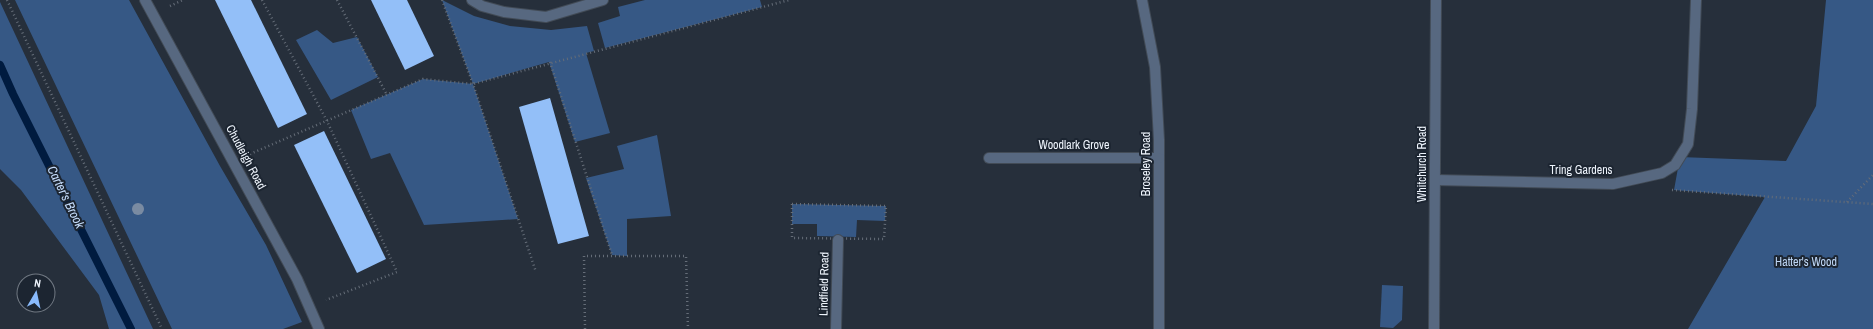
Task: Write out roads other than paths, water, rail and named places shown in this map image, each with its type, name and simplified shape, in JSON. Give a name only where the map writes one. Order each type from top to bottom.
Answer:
[{"type":"street","name":"Chudleigh Road","points":[[146,0],[297,279],[319,329]]},
{"type":"street","points":[[472,0],[482,6],[504,12],[546,17],[603,0]]},
{"type":"street","name":"Broseley Road","points":[[1142,0],[1155,67],[1159,158],[1159,329]]},
{"type":"street","name":"Whitchurch Road","points":[[1434,329],[1436,0]]},
{"type":"street","name":"Tring Gardens","points":[[1435,180],[1613,184],[1662,173],[1675,165],[1688,144],[1692,109],[1696,0]]},
{"type":"street","name":"Woodlark Grove","points":[[989,158],[1159,158]]},
{"type":"street","name":"Lindfield Road","points":[[836,329],[838,240]]},
{"type":"waterway","name":"Carter's Brook","points":[[0,65],[13,94],[131,329]]},
{"type":"park label","name":"Hatter's Wood","points":[[1806,262]]}]
